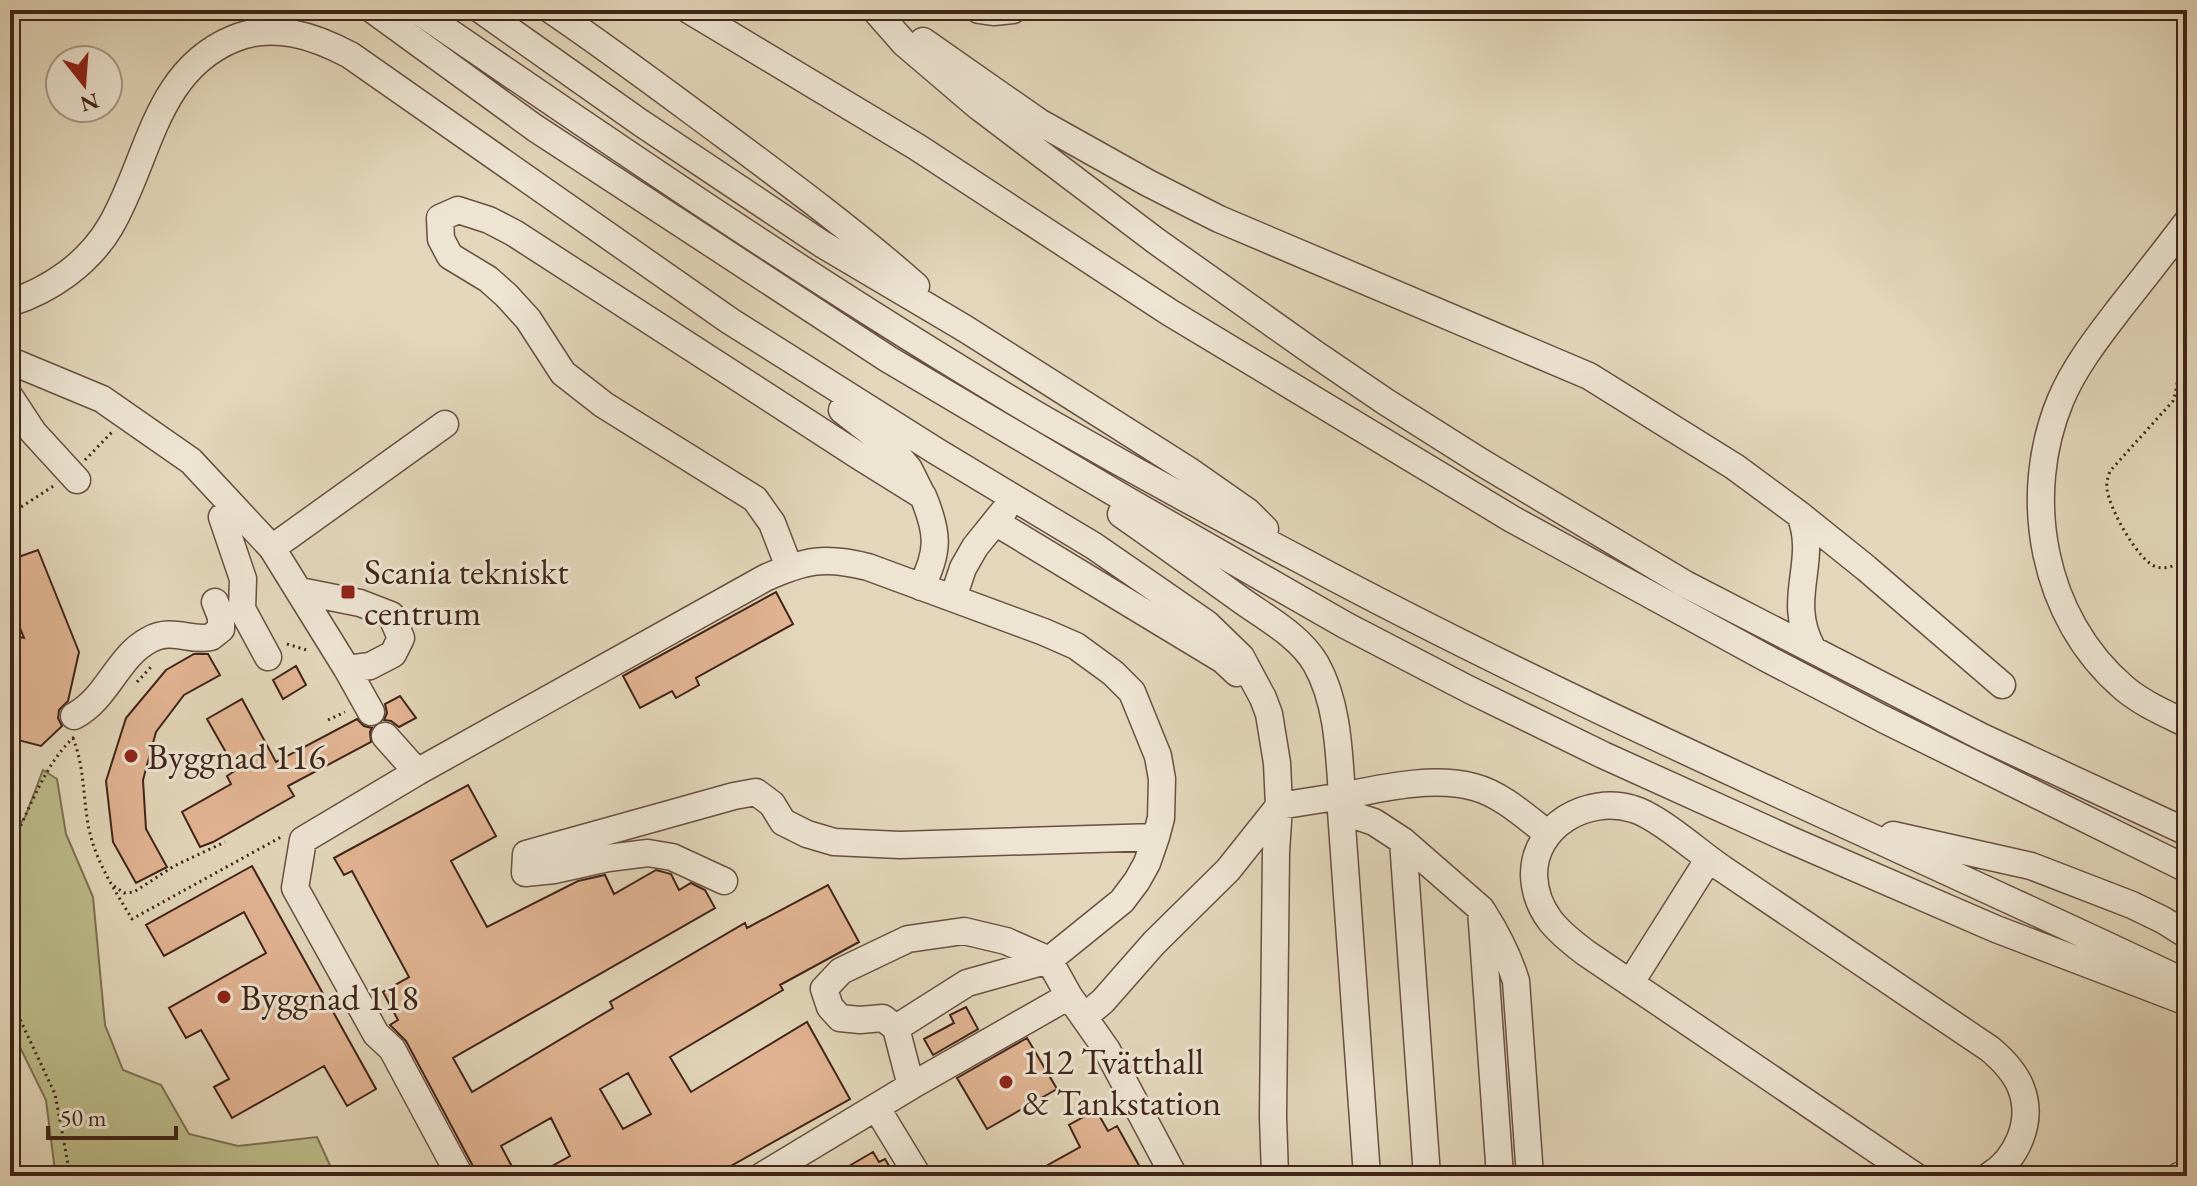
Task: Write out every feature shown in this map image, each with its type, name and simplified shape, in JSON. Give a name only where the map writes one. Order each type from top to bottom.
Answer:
[{"type":"street","points":[[373,10],[535,128],[888,359],[973,420],[1119,513],[1301,644],[1316,663],[1324,680],[1339,748],[1367,1176]]},
{"type":"street","points":[[417,10],[735,226],[893,327],[1048,421],[1297,559],[1493,660],[1702,760],[2187,983]]},
{"type":"street","points":[[481,10],[641,123],[822,244],[964,328],[1188,470],[1248,512],[1297,559]]},
{"type":"street","points":[[551,10],[780,176],[877,252],[964,328]]},
{"type":"street","points":[[689,10],[917,147],[1169,312],[1512,519],[1883,719],[2187,869]]},
{"type":"street","points":[[876,10],[1039,122],[1084,149],[1219,219],[1589,376],[1735,467],[1800,515],[2002,685]]},
{"type":"street","points":[[876,10],[904,43],[979,107],[1195,269],[1386,402],[1481,462],[1685,584],[1982,737],[2187,832]]},
{"type":"street","points":[[979,10],[1013,10]]},
{"type":"street","points":[[10,303],[60,279],[96,246],[110,228],[162,109],[191,66],[206,52],[242,35],[262,31],[287,32],[350,55],[730,321],[1094,546],[1207,624],[1241,657],[1269,714],[1277,763],[1279,806],[1273,1085],[1275,1176]]},
{"type":"street","points":[[789,567],[772,523],[755,499],[604,405],[563,373],[528,319],[506,295],[488,279],[450,256],[441,239],[440,218],[458,210],[489,220],[514,233],[923,496]]},
{"type":"street","points":[[2187,222],[2076,370],[2061,398],[2051,428],[2041,484],[2049,565],[2069,618],[2104,668],[2125,689],[2146,704],[2187,724]]},
{"type":"street","points":[[730,321],[757,350],[845,412],[892,449],[909,469],[923,496],[935,533],[936,552],[921,587]]},
{"type":"street","points":[[888,359],[1307,603],[1468,689],[1603,755],[1913,894],[2187,1002]]},
{"type":"street","points":[[77,480],[33,432],[10,395],[14,364],[102,399],[191,461],[272,548],[371,712]]},
{"type":"street","points":[[272,548],[445,424]]},
{"type":"street","points":[[953,598],[963,568],[975,547],[1013,498]]},
{"type":"street","points":[[1800,515],[1807,547],[1800,605],[1806,637],[1812,648]]},
{"type":"street","points":[[222,517],[243,579],[242,609],[276,650]]},
{"type":"street","points":[[995,522],[1223,660],[1263,698]]},
{"type":"street","points":[[460,1176],[392,1049],[376,1034],[295,888],[303,840],[417,772],[789,567],[826,560],[868,567],[1076,646],[1113,673],[1132,692],[1158,756],[1162,779],[1161,818],[1147,863],[1122,901],[1049,960],[967,983],[896,1028]]},
{"type":"street","points":[[300,591],[360,603],[391,615],[401,638],[393,654],[370,666],[347,669]]},
{"type":"street","points":[[76,728],[85,710],[106,689],[126,660],[149,640],[174,633],[211,637],[221,629],[221,617],[215,602]]},
{"type":"street","points":[[385,736],[417,772]]},
{"type":"street","points":[[762,1176],[911,1086],[1077,1007],[1103,1001],[1154,943],[1228,870],[1279,806],[1342,804],[1411,785],[1440,783],[1474,787],[1495,796],[1548,834]]},
{"type":"street","points":[[724,881],[672,857],[648,853],[525,873],[526,854],[756,792],[772,804],[783,822],[807,834],[834,842],[900,845],[1156,837]]},
{"type":"street","points":[[1342,804],[1403,841],[1481,909],[1498,936],[1516,981],[1530,1176]]},
{"type":"street","points":[[1915,1176],[1564,937],[1550,924],[1540,907],[1534,870],[1538,851],[1548,834],[1566,817],[1599,805],[1634,809],[1651,817],[1708,860],[1990,1049],[2005,1063],[2022,1090],[2026,1107],[2020,1141],[2010,1158],[1989,1176]]},
{"type":"street","points":[[1840,823],[2031,866],[2132,905],[2187,935]]},
{"type":"street","points":[[1403,841],[1427,1176]]},
{"type":"street","points":[[1631,982],[1708,860]]},
{"type":"street","points":[[1481,909],[1500,1176]]},
{"type":"street","points":[[911,1086],[896,1028],[883,1018],[840,1018],[830,1007],[824,989],[841,971],[908,939],[964,931],[1006,941],[1049,960],[1107,1050],[1174,1176]]},
{"type":"street","points":[[876,1107],[918,1176]]},
{"type":"street","points":[[2179,1176],[2187,1173]]},
{"type":"path","points":[[2187,330],[2181,343],[2173,401],[2110,471],[2107,480],[2107,490],[2122,525],[2146,561],[2162,568],[2187,560]]},
{"type":"path","points":[[276,650],[311,651]]},
{"type":"path","points":[[135,684],[157,659]]},
{"type":"path","points":[[10,847],[45,776],[76,728]]},
{"type":"path","points":[[76,728],[88,825],[97,857],[132,919]]},
{"type":"path","points":[[111,884],[124,893],[134,892],[174,866],[225,842]]},
{"type":"path","points":[[10,998],[55,1094],[73,1176]]},
{"type":"green space","points":[[43,770],[57,779],[66,834],[93,897],[105,1025],[123,1070],[161,1085],[189,1134],[238,1146],[317,1137],[335,1176],[46,1176],[55,1171],[46,1100],[10,1027],[10,838],[25,817]]},
{"type":"building","points":[[38,550],[79,652],[68,701],[59,710],[58,718],[62,726],[41,746],[10,738],[10,635],[24,638],[10,603],[10,560]]},
{"type":"building","points":[[776,592],[793,624],[696,678],[699,685],[676,698],[672,691],[640,708],[623,676]]},
{"type":"building","name":"Byggnad 116","points":[[194,654],[208,654],[220,675],[184,695],[156,732],[143,780],[146,829],[167,867],[136,883],[113,842],[106,781],[126,718],[166,670]]},
{"type":"building","points":[[296,666],[306,685],[283,699],[273,680]]},
{"type":"building","points":[[400,696],[416,718],[399,727],[384,720],[387,713],[385,704]]},
{"type":"building","points":[[242,699],[276,762],[357,719],[364,726],[372,728],[371,742],[288,786],[294,796],[200,847],[182,812],[231,784],[227,776],[236,770],[207,719]]},
{"type":"building","points":[[468,785],[496,836],[451,861],[487,927],[578,881],[605,875],[614,894],[656,870],[671,874],[679,890],[691,883],[705,890],[715,908],[453,1058],[472,1092],[613,1008],[610,1002],[745,923],[747,928],[828,885],[859,942],[780,985],[783,990],[670,1057],[691,1092],[807,1022],[850,1099],[713,1176],[534,1176],[570,1156],[551,1118],[501,1146],[517,1176],[476,1176],[406,1041],[390,1025],[398,1020],[383,992],[409,977],[352,871],[344,875],[334,858]],"holes":[[[628,1073],[651,1114],[623,1129],[600,1089]]]},
{"type":"building","name":"Byggnad 118","points":[[252,866],[376,1089],[347,1106],[324,1066],[232,1118],[214,1087],[229,1079],[201,1030],[186,1038],[169,1008],[266,953],[244,912],[164,956],[146,925]]},
{"type":"building","points":[[966,1007],[978,1029],[933,1055],[924,1039],[954,1023],[950,1015]]},
{"type":"building","name":"112 Tvätthall & Tankstation","points":[[1027,1038],[1057,1089],[987,1129],[957,1078]]},
{"type":"building","points":[[1096,1110],[1108,1131],[1117,1126],[1145,1176],[1054,1176],[1048,1165],[1080,1147],[1069,1125]]},
{"type":"building","points":[[873,1152],[879,1162],[885,1159],[895,1176],[832,1176]]},
{"type":"place","name":"Scania tekniskt centrum","points":[[348,592]]},
{"type":"place","name":"Byggnad 116","points":[[131,756]]},
{"type":"place","name":"Byggnad 118","points":[[224,997]]},
{"type":"place","name":"112 Tvätthall & Tankstation","points":[[1006,1082]]}]
